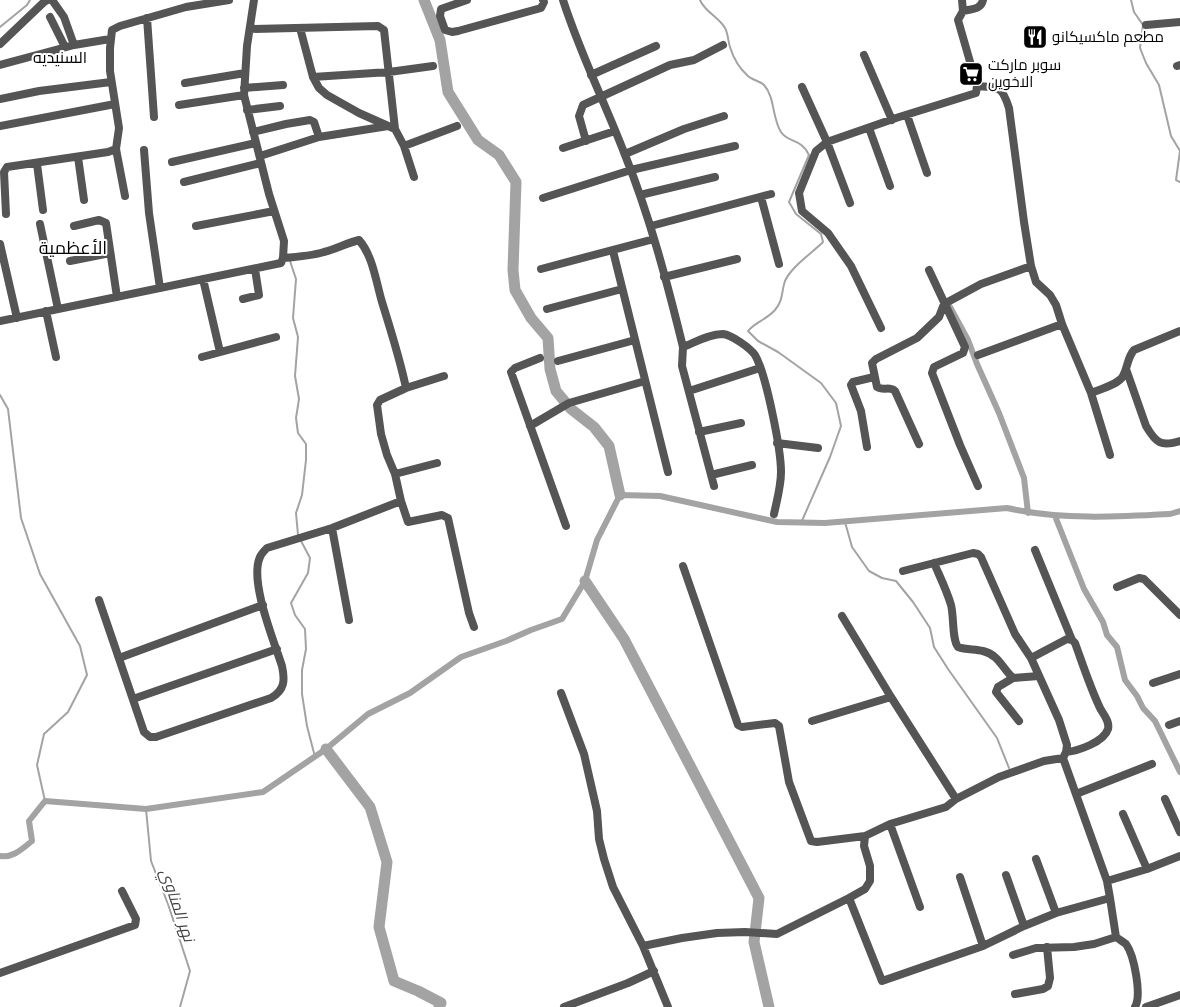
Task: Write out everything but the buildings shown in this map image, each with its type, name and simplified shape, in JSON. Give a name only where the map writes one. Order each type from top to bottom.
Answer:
[{"type":"street","points":[[0,44],[44,2],[50,0],[64,17],[74,45]]},
{"type":"street","points":[[125,196],[116,149],[119,128],[111,82],[110,39],[112,30],[186,7],[229,0]]},
{"type":"street","points":[[0,321],[281,263],[284,241],[260,159],[244,92],[254,0]]},
{"type":"street","points":[[467,0],[441,9],[440,16],[445,30],[458,31],[541,8],[543,0]]},
{"type":"street","points":[[563,0],[591,75],[625,154],[650,226],[683,347],[682,366],[714,486]]},
{"type":"street","points":[[881,328],[851,266],[828,233],[802,211],[799,193],[816,151],[827,142],[976,93],[977,86],[958,20],[963,11],[962,0]]},
{"type":"street","points":[[963,11],[978,8],[983,0]]},
{"type":"street","points":[[50,17],[66,47]]},
{"type":"street","points":[[147,18],[154,118]]},
{"type":"street","points":[[1146,26],[1180,22]]},
{"type":"street","points":[[250,29],[378,26],[384,30],[393,127],[404,146],[414,177]]},
{"type":"street","points":[[300,28],[313,77],[319,88],[327,95],[359,113],[393,127]]},
{"type":"street","points":[[0,65],[74,45],[110,39]]},
{"type":"street","points":[[586,141],[579,116],[583,105],[670,65],[694,60],[723,45]]},
{"type":"street","points":[[591,75],[656,46]]},
{"type":"street","points":[[864,55],[892,120]]},
{"type":"street","points":[[313,77],[389,72],[433,66]]},
{"type":"street","points":[[185,83],[245,73]]},
{"type":"street","points":[[0,99],[39,91],[111,82]]},
{"type":"street","points":[[179,105],[283,85]]},
{"type":"street","points":[[977,86],[995,86],[1004,93],[1009,108],[1031,266],[1036,282],[1050,295],[1056,305],[1091,393],[1110,455]]},
{"type":"street","points":[[802,87],[827,142],[850,204]]},
{"type":"street","points":[[0,126],[115,104]]},
{"type":"street","points":[[247,110],[280,106]]},
{"type":"street","points":[[907,115],[927,172]]},
{"type":"street","points":[[625,154],[684,129],[724,116]]},
{"type":"street","points":[[253,132],[310,120],[314,122],[319,137]]},
{"type":"street","points":[[404,146],[457,126]]},
{"type":"street","points":[[184,182],[260,159],[319,137],[393,127]]},
{"type":"street","points":[[869,128],[890,186]]},
{"type":"street","points":[[563,148],[615,131]]},
{"type":"street","points":[[172,162],[256,143]]},
{"type":"street","points":[[543,198],[631,170],[735,146]]},
{"type":"street","points":[[6,214],[5,169],[7,167],[37,164],[116,149]]},
{"type":"street","points":[[144,150],[149,213],[160,288]]},
{"type":"street","points":[[78,157],[84,200]]},
{"type":"street","points":[[37,164],[43,210]]},
{"type":"street","points":[[640,195],[715,176]]},
{"type":"street","points":[[650,226],[771,194]]},
{"type":"street","points":[[761,197],[779,264]]},
{"type":"street","points":[[196,226],[274,211]]},
{"type":"street","points":[[74,226],[99,220],[103,220],[106,223],[117,297]]},
{"type":"street","points":[[40,224],[58,309]]},
{"type":"street","points":[[541,269],[654,239]]},
{"type":"street","points":[[283,258],[303,257],[325,252],[359,240],[365,247],[373,270],[401,363],[406,388]]},
{"type":"street","points":[[0,244],[17,318]]},
{"type":"street","points":[[613,251],[668,472]]},
{"type":"street","points":[[70,261],[110,253]]},
{"type":"street","points":[[664,278],[737,259]]},
{"type":"street","points":[[919,444],[895,391],[879,389],[877,387],[872,363],[874,360],[917,338],[939,317],[944,304],[981,284],[1031,266]]},
{"type":"street","points":[[243,299],[259,294],[256,269]]},
{"type":"street","points":[[929,270],[964,344],[964,350],[960,354],[934,367],[932,373],[978,486]]},
{"type":"street","points":[[203,279],[220,352]]},
{"type":"street","points":[[547,309],[622,289]]},
{"type":"street","points":[[46,312],[56,357]]},
{"type":"street","points":[[978,355],[1062,324]]},
{"type":"street","points":[[1091,393],[1120,380],[1126,370],[1128,359],[1134,350],[1180,331]]},
{"type":"street","points":[[683,347],[707,337],[725,334],[742,343],[754,354],[760,368],[777,443],[781,471],[779,494],[774,514]]},
{"type":"street","points":[[202,357],[276,337]]},
{"type":"street","points":[[558,361],[635,340]]},
{"type":"street","points":[[540,358],[515,368],[511,372],[566,526]]},
{"type":"street","points":[[689,391],[760,368]]},
{"type":"street","points":[[1126,370],[1150,433],[1162,444],[1166,445],[1180,441]]},
{"type":"street","points":[[444,376],[406,388],[380,400],[377,405],[386,455],[395,474],[401,502],[408,522],[442,515],[448,518],[469,613],[474,627]]},
{"type":"street","points":[[867,447],[860,410],[851,385],[852,382],[874,377]]},
{"type":"street","points":[[530,426],[569,403],[645,381]]},
{"type":"street","points":[[699,432],[742,423]]},
{"type":"street","points":[[777,443],[818,448]]},
{"type":"street","points":[[395,474],[437,463]]},
{"type":"street","points":[[711,475],[752,465]]},
{"type":"street","points":[[99,600],[144,732],[150,737],[156,737],[271,698],[283,687],[285,678],[259,593],[257,568],[260,557],[267,548],[304,538],[401,502]]},
{"type":"street","points":[[332,528],[349,620]]},
{"type":"street","points":[[683,566],[738,725],[742,727],[776,723],[780,726],[789,782],[808,837],[816,842],[865,836],[890,824],[946,807],[956,799],[999,777],[1075,752],[1101,738],[1108,730],[1108,722],[1097,701],[1075,643],[1072,640],[1035,550]]},
{"type":"street","points":[[903,571],[973,553],[981,557],[1015,634],[1031,658],[1063,733],[1067,745],[1064,755],[1107,880],[1116,937],[1126,944],[1132,958],[1139,997],[1136,1007]]},
{"type":"street","points":[[934,563],[951,604],[955,628],[955,643],[963,649],[984,651],[992,655],[1000,661],[1006,672],[1013,678]]},
{"type":"street","points":[[1117,587],[1139,578],[1144,579],[1180,615]]},
{"type":"street","points":[[120,658],[263,605]]},
{"type":"street","points":[[842,616],[956,799]]},
{"type":"street","points":[[1031,658],[1066,639],[1072,640]]},
{"type":"street","points":[[133,699],[277,649]]},
{"type":"street","points":[[1153,682],[1180,674]]},
{"type":"street","points":[[1019,721],[996,692],[996,688],[1013,678],[1039,676]]},
{"type":"street","points":[[560,693],[584,754],[597,811],[599,839],[613,887],[643,946],[668,1007]]},
{"type":"street","points":[[812,721],[891,697]]},
{"type":"street","points":[[1169,725],[1180,722]]},
{"type":"street","points":[[1076,794],[1152,764]]},
{"type":"street","points":[[1165,799],[1180,832]]},
{"type":"street","points":[[1123,814],[1147,869]]},
{"type":"street","points":[[890,824],[920,907]]},
{"type":"street","points":[[643,946],[716,933],[777,934],[865,889],[870,881],[870,866],[864,846],[865,836]]},
{"type":"street","points":[[1107,880],[1147,869],[1180,856]]},
{"type":"street","points":[[1036,858],[1056,913]]},
{"type":"street","points":[[1006,875],[1024,926]]},
{"type":"street","points":[[960,877],[983,946]]},
{"type":"street","points":[[0,973],[134,925],[136,919],[122,891]]},
{"type":"street","points":[[849,898],[882,981],[983,946],[1056,913],[1110,898]]},
{"type":"street","points":[[1013,955],[1036,948],[1074,947],[1094,944],[1116,937]]},
{"type":"street","points":[[1016,994],[1043,989],[1048,986],[1050,978],[1047,947]]},
{"type":"street","points":[[564,1007],[654,971]]},
{"type":"street","points":[[1146,1007],[1180,995]]},
{"type":"waterway","points":[[0,27],[27,5],[30,0]]},
{"type":"waterway","points":[[424,0],[440,40],[448,92],[478,140],[499,155],[516,182],[513,270],[515,290],[531,318],[548,338],[550,369],[556,391],[571,409],[594,427],[609,446],[620,495]]},
{"type":"waterway","points":[[700,0],[705,8],[725,28],[731,51],[739,66],[748,76],[764,85],[768,90],[781,132],[787,138],[802,146],[809,155],[789,202],[796,214],[821,234],[823,242],[797,265],[788,276],[780,302],[775,310],[748,331],[758,341],[778,352],[821,383],[836,403],[841,426],[830,457],[801,523]]},
{"type":"waterway","points":[[1131,0],[1134,12],[1143,25],[1140,48],[1146,63],[1159,85],[1171,136],[1180,151],[1176,180],[1180,182]]},
{"type":"waterway","points":[[290,261],[296,279],[293,318],[298,337],[295,376],[299,399],[296,418],[298,433],[306,444],[302,495],[296,513],[298,535]]},
{"type":"waterway","points":[[950,307],[968,340],[1024,478],[1028,513]]},
{"type":"waterway","points":[[0,395],[8,409],[21,518],[40,574],[80,646],[87,675],[68,712],[44,734],[37,765],[45,801]]},
{"type":"waterway","points":[[0,856],[9,856],[21,850],[32,841],[29,821],[45,801],[146,809],[263,792],[326,749],[368,714],[410,693],[461,657],[562,619],[585,581],[597,540],[620,495],[660,496],[777,522],[825,523],[1007,508],[1027,512],[1088,517],[1170,514],[1180,511]]},
{"type":"waterway","points":[[1055,516],[1084,589],[1103,622],[1107,635],[1117,647],[1125,680],[1143,708],[1155,721],[1180,772]]},
{"type":"waterway","points":[[845,522],[852,547],[869,571],[882,578],[896,581],[913,602],[930,628],[934,647],[997,738],[1009,768]]},
{"type":"waterway","points":[[300,539],[310,558],[308,573],[291,603],[295,615],[305,629],[306,649],[302,670],[302,694],[307,726],[315,757]]},
{"type":"waterway","points":[[585,581],[624,639],[759,898],[754,942],[769,1007]]},
{"type":"waterway","points":[[326,749],[370,807],[387,862],[379,927],[394,981],[441,1003],[439,1007]]},
{"type":"waterway","name":"نهر المناوي","points":[[146,809],[151,861],[168,904],[190,971],[180,1007]]},
{"type":"place","name":"مطعم ماكسيكانو","points":[[1035,37]]},
{"type":"place","name":"سوبر ماركت الاخوين","points":[[971,74]]},
{"type":"district","name":"السنيديه","points":[[60,57]]},
{"type":"district","name":"الأعظمية","points":[[73,248]]}]
